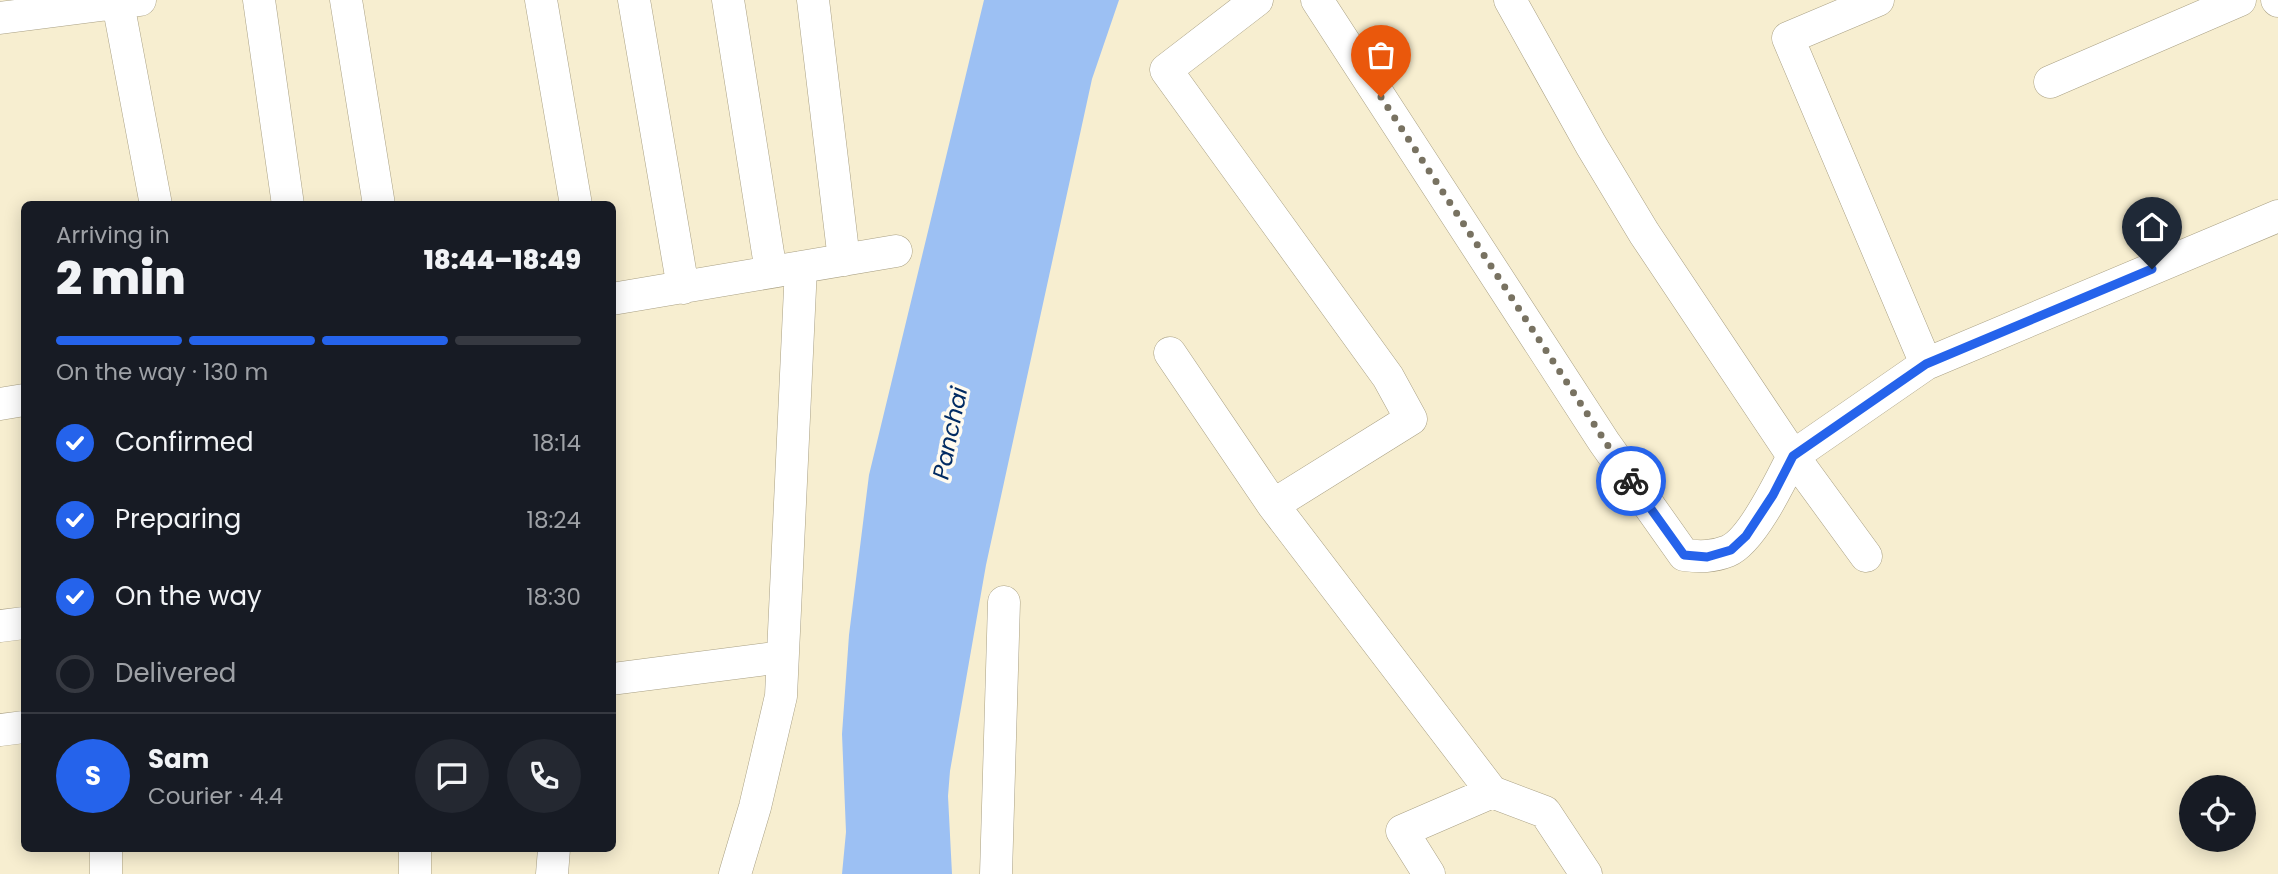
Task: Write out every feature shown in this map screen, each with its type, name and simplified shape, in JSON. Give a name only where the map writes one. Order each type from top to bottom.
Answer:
[{"type":"street","points":[[259,0],[287,201]]},
{"type":"street","points":[[346,0],[378,201]]},
{"type":"street","points":[[541,0],[575,201]]},
{"type":"street","points":[[634,0],[683,288]]},
{"type":"street","points":[[728,0],[786,270],[781,696],[755,807],[735,874]]},
{"type":"street","points":[[813,0],[844,260]]},
{"type":"street","points":[[1257,0],[1166,69],[1388,377],[1410,419],[1273,505]]},
{"type":"street","points":[[1317,0],[1604,442],[1684,555],[1707,557],[1731,550],[1746,536],[1773,495],[1793,456],[1926,364],[2278,216]]},
{"type":"street","points":[[1510,0],[1644,233],[1793,456],[1866,556]]},
{"type":"street","points":[[1878,0],[1788,37],[1926,364]]},
{"type":"street","points":[[2050,82],[2241,0]]},
{"type":"street","points":[[0,19],[129,1],[155,201]]},
{"type":"street","points":[[616,298],[896,251]]},
{"type":"street","points":[[1170,353],[1273,505],[1492,792],[1545,813],[1586,874]]},
{"type":"street","points":[[0,404],[21,400]]},
{"type":"street","points":[[996,874],[1004,603]]},
{"type":"street","points":[[0,626],[21,623]]},
{"type":"street","points":[[616,678],[782,657]]},
{"type":"street","points":[[0,730],[21,727]]},
{"type":"street","points":[[1429,874],[1402,831],[1492,792]]},
{"type":"street","points":[[106,852],[106,874]]},
{"type":"street","points":[[415,852],[415,874]]},
{"type":"street","points":[[552,874],[554,852]]},
{"type":"water","name":"Panchai","points":[[984,0],[1119,0],[1092,79],[986,565],[950,771],[948,796],[952,874],[842,874],[846,832],[842,734],[849,635],[869,475]]},
{"type":"way so far","points":[[1381,97],[1631,481]]},
{"type":"route","points":[[1631,481],[1684,555],[1707,557],[1731,550],[1746,536],[1773,495],[1793,456],[1889,388],[1926,364],[2152,269]]}]
